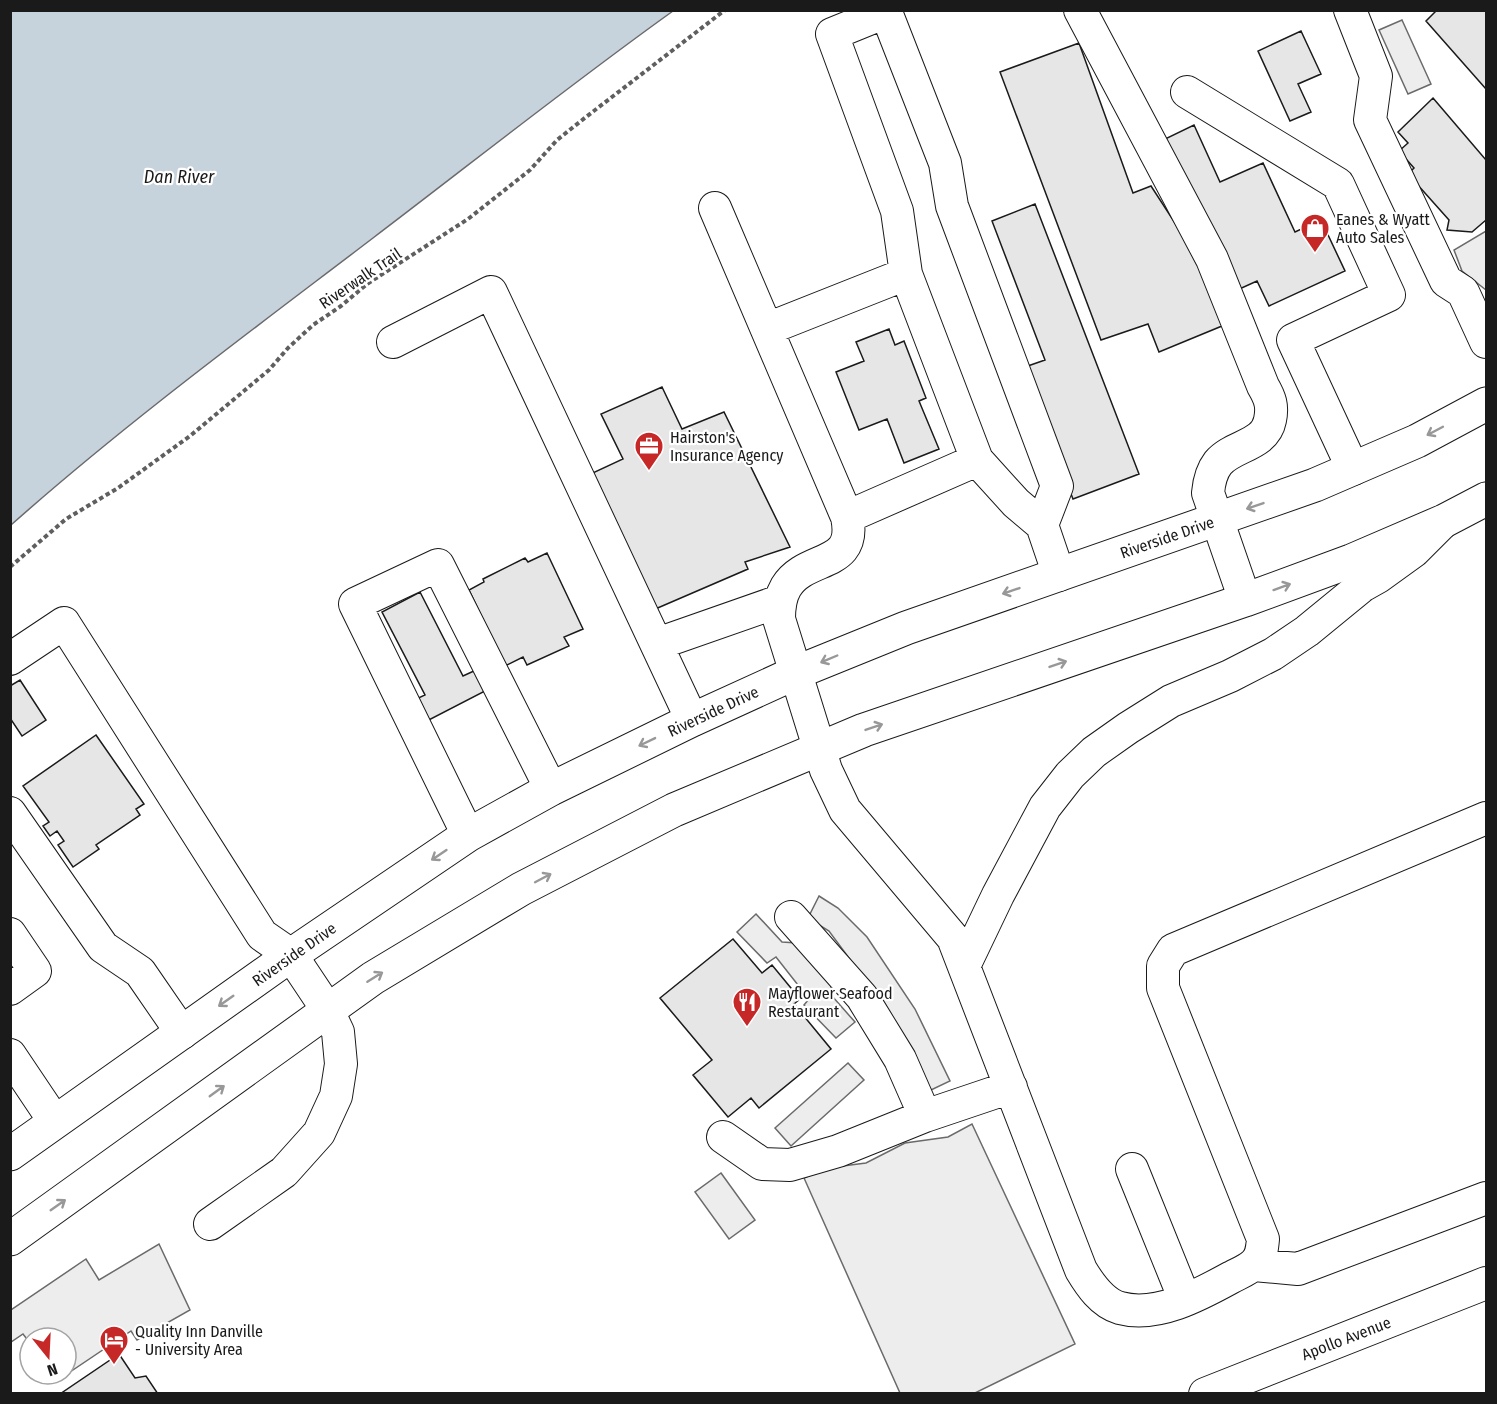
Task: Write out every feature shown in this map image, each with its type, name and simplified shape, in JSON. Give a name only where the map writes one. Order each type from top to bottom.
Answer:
[{"type":"main road","name":"Riverside Drive","points":[[10,1154],[291,955],[468,835],[551,789],[795,673],[906,627],[1315,485],[1417,441],[1486,404]]},
{"type":"main road","points":[[10,1239],[373,978],[521,889],[674,810],[876,726],[1245,600],[1351,561],[1444,521],[1486,499]]},
{"type":"street","points":[[1080,10],[1212,259],[1269,397],[1272,410],[1269,425],[1262,437],[1219,462],[1210,477],[1208,493],[1245,600]]},
{"type":"street","points":[[1350,10],[1376,76],[1370,120],[1446,281],[1475,286],[1486,342]]},
{"type":"street","points":[[1042,525],[1057,486],[952,206],[945,163],[886,12],[832,34],[897,211],[906,274],[977,460],[1016,503],[1042,525],[1059,575]]},
{"type":"street","points":[[1187,92],[1338,184],[1389,295],[1293,340],[1353,469]]},
{"type":"street","points":[[715,208],[847,517],[850,531],[846,545],[838,553],[797,574],[785,588],[780,601],[779,619],[826,770],[845,810],[953,938],[1081,1270],[1090,1285],[1105,1300],[1120,1308],[1163,1307],[1203,1293],[1254,1264],[1262,1253],[1263,1239],[1163,988],[1163,966],[1173,950],[1486,818]]},
{"type":"street","points":[[767,329],[906,274]]},
{"type":"street","points":[[393,342],[491,292],[693,720]]},
{"type":"street","points":[[847,517],[977,460]]},
{"type":"street","points":[[964,964],[1045,807],[1070,775],[1094,752],[1171,701],[1230,676],[1273,654],[1307,631],[1362,586],[1414,551],[1444,521]]},
{"type":"street","points":[[468,835],[355,604],[438,565],[551,789]]},
{"type":"street","points":[[657,644],[780,601]]},
{"type":"street","points":[[10,659],[64,623],[262,935],[291,955],[327,1009],[338,1032],[341,1064],[336,1096],[319,1133],[284,1172],[210,1224]]},
{"type":"street","points":[[10,813],[103,947],[140,972],[182,1033]]},
{"type":"street","points":[[791,917],[862,997],[900,1059],[925,1116]]},
{"type":"street","points":[[10,934],[35,971],[10,988]]},
{"type":"street","points":[[10,1055],[56,1122]]},
{"type":"street","points":[[723,1137],[762,1164],[790,1165],[838,1151],[925,1116],[1011,1087]]},
{"type":"street","points":[[1132,1169],[1185,1300]]},
{"type":"street","points":[[1254,1264],[1298,1269],[1486,1198]]},
{"type":"street","name":"Apollo Avenue","points":[[1205,1394],[1486,1283]]},
{"type":"path","name":"Riverwalk Trail","points":[[10,567],[66,519],[118,488],[190,436],[269,370],[313,325],[367,284],[468,219],[530,170],[557,140],[726,10]]},
{"type":"shaded area","points":[[1402,20],[1431,84],[1408,94],[1379,30]]},
{"type":"shaded area","points":[[1486,231],[1486,290],[1462,271],[1454,250]]},
{"type":"shaded area","points":[[819,896],[838,908],[867,937],[915,1009],[950,1081],[931,1090],[886,1008],[829,931],[808,918]]},
{"type":"shaded area","points":[[756,914],[782,942],[797,943],[830,980],[832,996],[855,1022],[836,1038],[804,1005],[809,999],[776,957],[767,963],[737,932]]},
{"type":"shaded area","points":[[848,1063],[864,1080],[791,1146],[775,1128]]},
{"type":"shaded area","points":[[972,1124],[1075,1344],[975,1393],[900,1393],[804,1178],[827,1168],[866,1163],[905,1143],[948,1137]]},
{"type":"shaded area","points":[[721,1173],[755,1220],[729,1239],[695,1192]]},
{"type":"shaded area","points":[[159,1244],[190,1310],[137,1340],[131,1331],[78,1367],[78,1326],[18,1326],[18,1337],[11,1342],[11,1310],[86,1259],[99,1280]]},
{"type":"water","name":"Dan River","points":[[11,10],[673,11],[189,378],[11,525]]},
{"type":"building","points":[[1437,10],[1486,10],[1486,89],[1426,21]]},
{"type":"building","points":[[1301,31],[1321,74],[1298,84],[1311,112],[1290,121],[1258,51]]},
{"type":"building","points":[[1079,43],[1133,193],[1151,186],[1199,260],[1222,326],[1159,352],[1148,324],[1101,340],[1000,72]]},
{"type":"building","points":[[1433,98],[1486,160],[1486,220],[1472,232],[1447,230],[1449,220],[1408,174],[1414,168],[1399,151],[1408,143],[1398,132]]},
{"type":"building","points":[[1194,125],[1220,182],[1263,163],[1295,232],[1321,220],[1345,271],[1269,306],[1257,281],[1235,291],[1165,139]]},
{"type":"building","points":[[1035,204],[1139,474],[1073,499],[1022,368],[1045,360],[992,221]]},
{"type":"building","points":[[889,329],[895,345],[904,341],[926,398],[919,401],[939,449],[904,463],[887,419],[859,430],[836,372],[864,361],[856,342]]},
{"type":"building","points":[[662,387],[682,429],[724,412],[790,547],[745,562],[748,569],[653,610],[584,477],[623,459],[601,414]]},
{"type":"building","points":[[547,553],[583,629],[564,637],[569,646],[527,665],[523,657],[505,666],[469,590],[484,582],[483,579],[525,558],[528,562]]},
{"type":"building","points":[[420,592],[463,676],[476,670],[487,690],[423,723],[412,701],[425,695],[382,612]]},
{"type":"building","points":[[20,680],[46,720],[22,736],[10,718],[10,686]]},
{"type":"building","points":[[96,735],[144,804],[136,809],[140,815],[96,845],[99,849],[73,867],[58,845],[64,841],[57,831],[50,836],[43,826],[49,822],[23,786]]},
{"type":"building","points":[[733,939],[762,973],[772,965],[800,999],[794,1004],[831,1049],[759,1108],[751,1098],[728,1117],[693,1075],[712,1060],[660,998]]},
{"type":"building","name":"Quality Inn Danville - University Area","points":[[119,1354],[135,1378],[146,1376],[158,1394],[60,1394],[72,1386],[78,1386],[78,1382]]},
{"type":"place","name":"Eanes & Wyatt Auto Sales","points":[[1315,254]]},
{"type":"place","name":"Hairston's Insurance Agency","points":[[649,472]]},
{"type":"place","name":"Mayflower Seafood Restaurant","points":[[747,1028]]},
{"type":"place","name":"Quality Inn Danville - University Area","points":[[114,1366]]}]
